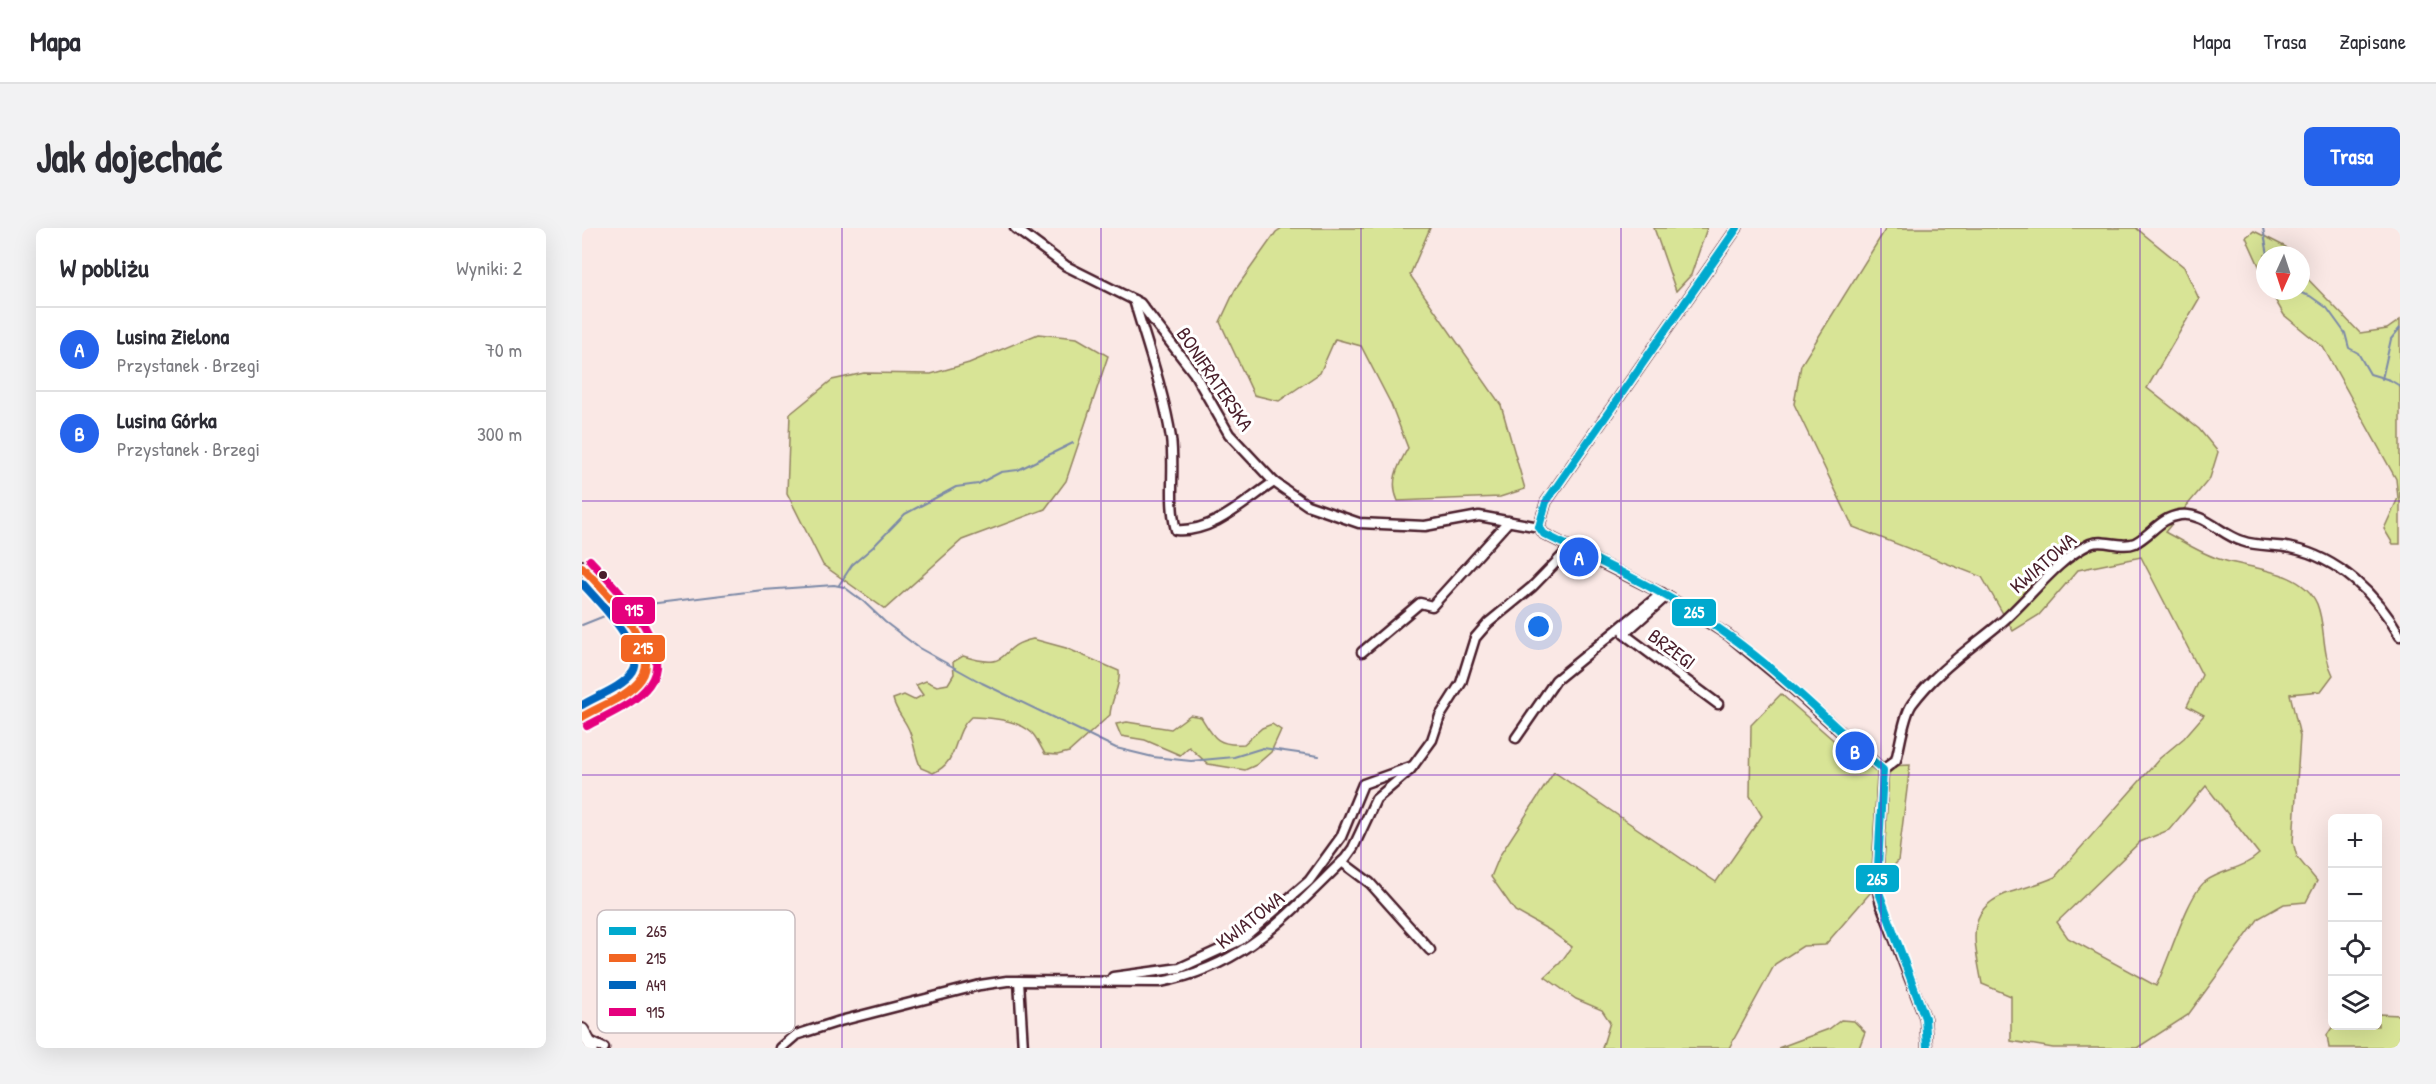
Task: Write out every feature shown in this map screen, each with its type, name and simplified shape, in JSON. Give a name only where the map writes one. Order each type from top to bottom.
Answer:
[{"type":"street","name":"BONIFRATERSKA","points":[[1015,228],[1066,266],[1134,300],[1150,314],[1178,350],[1230,434],[1274,482],[1307,505],[1359,523],[1425,526],[1479,516],[1539,527]]},
{"type":"street","points":[[1539,527],[1546,502],[1737,228]]},
{"type":"street","points":[[1134,300],[1170,435],[1173,461],[1172,500],[1176,530],[1192,531],[1215,522],[1274,482]]},
{"type":"street","name":"KWIATOWA","points":[[1883,770],[1896,760],[1910,706],[1957,657],[2002,622],[2076,551],[2093,542],[2134,543],[2166,518],[2193,516],[2240,541],[2293,548],[2337,566],[2370,595],[2385,612],[2400,636]]},
{"type":"street","points":[[1362,652],[1420,603],[1432,606],[1509,521]]},
{"type":"street","name":"BRZEGI","points":[[1539,527],[1544,534],[1570,548],[1664,594],[1728,635],[1791,687],[1883,770]]},
{"type":"street","name":"KWIATOWA","points":[[781,1048],[796,1035],[980,984],[1019,981],[1160,982],[1182,978],[1233,958],[1267,933],[1342,862],[1353,848],[1376,800],[1414,766],[1432,740],[1440,716],[1461,683],[1475,638],[1495,617],[1532,587],[1570,548]]},
{"type":"street","points":[[582,567],[638,636],[648,659],[645,672],[637,682],[582,717]]},
{"type":"street","points":[[1516,738],[1556,680],[1664,594]]},
{"type":"street","name":"BRZEGI","points":[[1664,594],[1624,634],[1718,704]]},
{"type":"street","points":[[1075,982],[1177,969],[1241,940],[1309,881],[1341,837],[1363,784],[1414,766]]},
{"type":"street","points":[[1883,770],[1877,887],[1881,904],[1925,1018],[1927,1048]]},
{"type":"street","points":[[1342,862],[1370,883],[1430,950]]},
{"type":"street","points":[[1019,981],[1023,1048]]},
{"type":"street","points":[[582,1030],[590,1045],[604,1048]]},
{"type":"green space","points":[[1282,228],[1430,228],[1410,275],[1501,405],[1525,489],[1500,497],[1398,501],[1394,487],[1395,480],[1398,467],[1408,448],[1391,404],[1361,346],[1335,339],[1320,373],[1279,401],[1254,395],[1220,322],[1235,290],[1276,232]]},
{"type":"green space","points":[[1654,228],[1707,228],[1691,275],[1676,291]]},
{"type":"green space","points":[[1883,228],[2136,228],[2184,267],[2199,299],[2147,388],[2199,429],[2218,452],[2210,478],[2165,532],[2212,556],[2287,577],[2310,592],[2320,613],[2327,657],[2333,675],[2321,691],[2290,694],[2300,736],[2293,842],[2297,857],[2317,881],[2306,902],[2284,904],[2259,918],[2188,1015],[2137,1048],[2053,1048],[2011,1041],[2011,996],[1982,984],[1975,941],[1978,917],[1995,899],[2055,877],[2160,758],[2184,738],[2204,715],[2187,706],[2202,675],[2141,557],[2078,570],[2039,615],[2013,631],[1982,577],[1853,527],[1794,404],[1801,365],[1885,230]],"holes":[[[2206,786],[2259,854],[2246,863],[2212,877],[2199,888],[2185,913],[2156,986],[2068,938],[2057,922],[2140,842],[2169,830]]]},
{"type":"green space","points":[[2254,231],[2284,246],[2256,246],[2256,259],[2246,237]]},
{"type":"green space","points":[[2310,281],[2360,333],[2387,329],[2400,320],[2400,544],[2393,544],[2384,529],[2398,498],[2396,479],[2323,347],[2284,315],[2275,300],[2310,300]]},
{"type":"green space","points":[[1038,334],[1077,338],[1108,356],[1066,481],[1045,509],[962,540],[885,609],[823,565],[787,493],[790,414],[832,380],[864,373],[931,374],[969,363]]},
{"type":"green space","points":[[1033,639],[1066,648],[1119,671],[1119,682],[1110,715],[1069,752],[1057,755],[1045,754],[1036,738],[1026,728],[1003,720],[971,717],[961,731],[948,762],[933,773],[921,768],[909,730],[893,699],[904,695],[914,700],[923,695],[916,685],[926,681],[937,686],[948,684],[954,674],[953,662],[963,656],[979,660],[998,660],[1013,647]]},
{"type":"green space","points":[[1781,694],[1864,767],[1910,765],[1898,861],[1825,945],[1803,946],[1775,964],[1729,1048],[1602,1048],[1610,1022],[1602,1010],[1576,999],[1545,977],[1572,947],[1549,930],[1515,911],[1491,877],[1500,855],[1554,772],[1716,882],[1762,816],[1750,796],[1751,725]]},
{"type":"green space","points":[[1190,715],[1201,717],[1217,739],[1228,744],[1244,744],[1262,728],[1272,724],[1281,730],[1271,752],[1256,765],[1245,770],[1208,764],[1189,747],[1180,755],[1145,740],[1121,736],[1116,724],[1127,722],[1171,729]]},
{"type":"green space","points":[[2382,1014],[2400,1015],[2400,1048],[2329,1048],[2327,1035],[2330,1030],[2382,1030]]},
{"type":"green space","points":[[1841,1020],[1854,1021],[1865,1032],[1859,1048],[1778,1048],[1829,1029]]},
{"type":"waterway","points":[[2263,228],[2266,246]]},
{"type":"waterway","points":[[2310,296],[2327,308],[2345,333],[2349,348],[2358,353],[2370,374],[2390,380],[2400,386]]},
{"type":"waterway","points":[[2382,379],[2391,339],[2400,328]]},
{"type":"waterway","points":[[839,585],[852,565],[905,514],[956,487],[978,484],[1001,472],[1018,470],[1073,443]]},
{"type":"waterway","points":[[625,607],[763,590],[834,585],[844,587],[919,648],[982,683],[1116,748],[1153,757],[1191,761],[1234,757],[1263,748],[1319,756]]},
{"type":"waterway","points":[[582,625],[612,613]]},
{"type":"transit line","name":"265","points":[[1539,527],[1546,502],[1737,228]]},
{"type":"transit line","name":"265","points":[[1539,527],[1544,534],[1661,593],[1728,635],[1788,683],[1883,770],[1877,887],[1925,1018],[1927,1048]]},
{"type":"transit line","name":"915","points":[[587,726],[636,698],[649,685],[656,670],[655,653],[649,635],[639,618],[627,601],[590,560]]},
{"type":"transit line","name":"215","points":[[582,567],[628,620],[638,636],[646,666],[641,679],[629,691],[582,717]]},
{"type":"transit line","name":"A49","points":[[582,583],[627,638],[635,662],[633,672],[623,682],[582,705]]},
{"type":"place","name":"Lusina Zielona","points":[[1579,557]]},
{"type":"place","name":"Lusina Górka","points":[[1855,751]]}]
